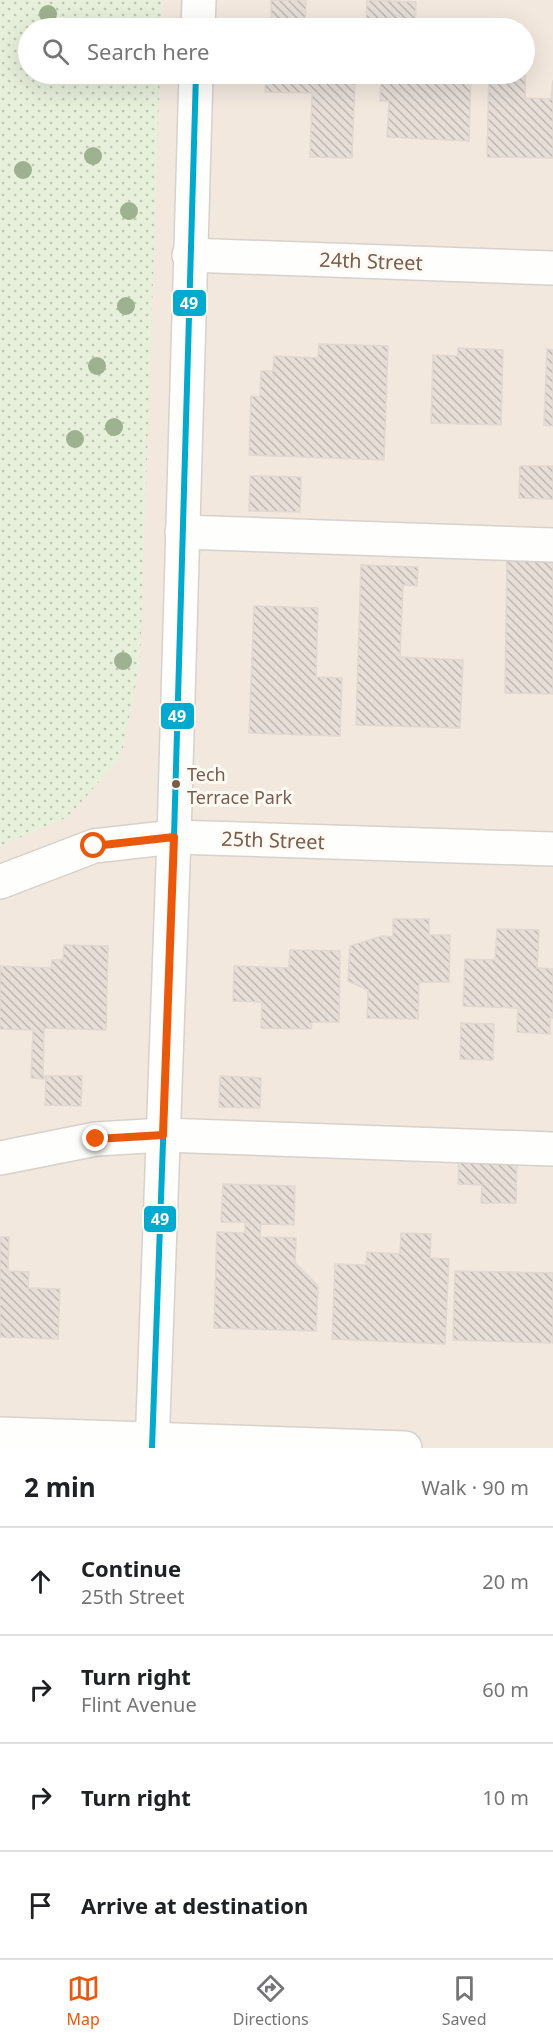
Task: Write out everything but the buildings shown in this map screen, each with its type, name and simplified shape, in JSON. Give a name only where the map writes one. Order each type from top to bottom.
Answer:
[{"type":"street","points":[[198,18],[199,0]]},
{"type":"street","points":[[152,1444],[174,837],[196,84]]},
{"type":"street","name":"24th Street","points":[[189,255],[553,268]]},
{"type":"street","points":[[182,532],[553,545]]},
{"type":"street","name":"25th Street","points":[[0,882],[94,846],[174,837],[553,849]]},
{"type":"street","points":[[0,1158],[96,1139],[163,1135],[553,1149]]},
{"type":"street","points":[[0,1434],[152,1444],[405,1448]]},
{"type":"shaded area","points":[[0,0],[553,0],[553,1448],[0,1448]]},
{"type":"green space","points":[[0,0],[162,0],[162,18],[18,18],[18,84],[160,84],[140,664],[121,757],[68,817],[0,846]]},
{"type":"transit line","name":"49","points":[[152,1448],[174,837],[196,84]]},
{"type":"place","name":"Tech Terrace Park","points":[[176,784]]},
{"type":"route","points":[[94,846],[174,837],[163,1135],[96,1139]]}]
